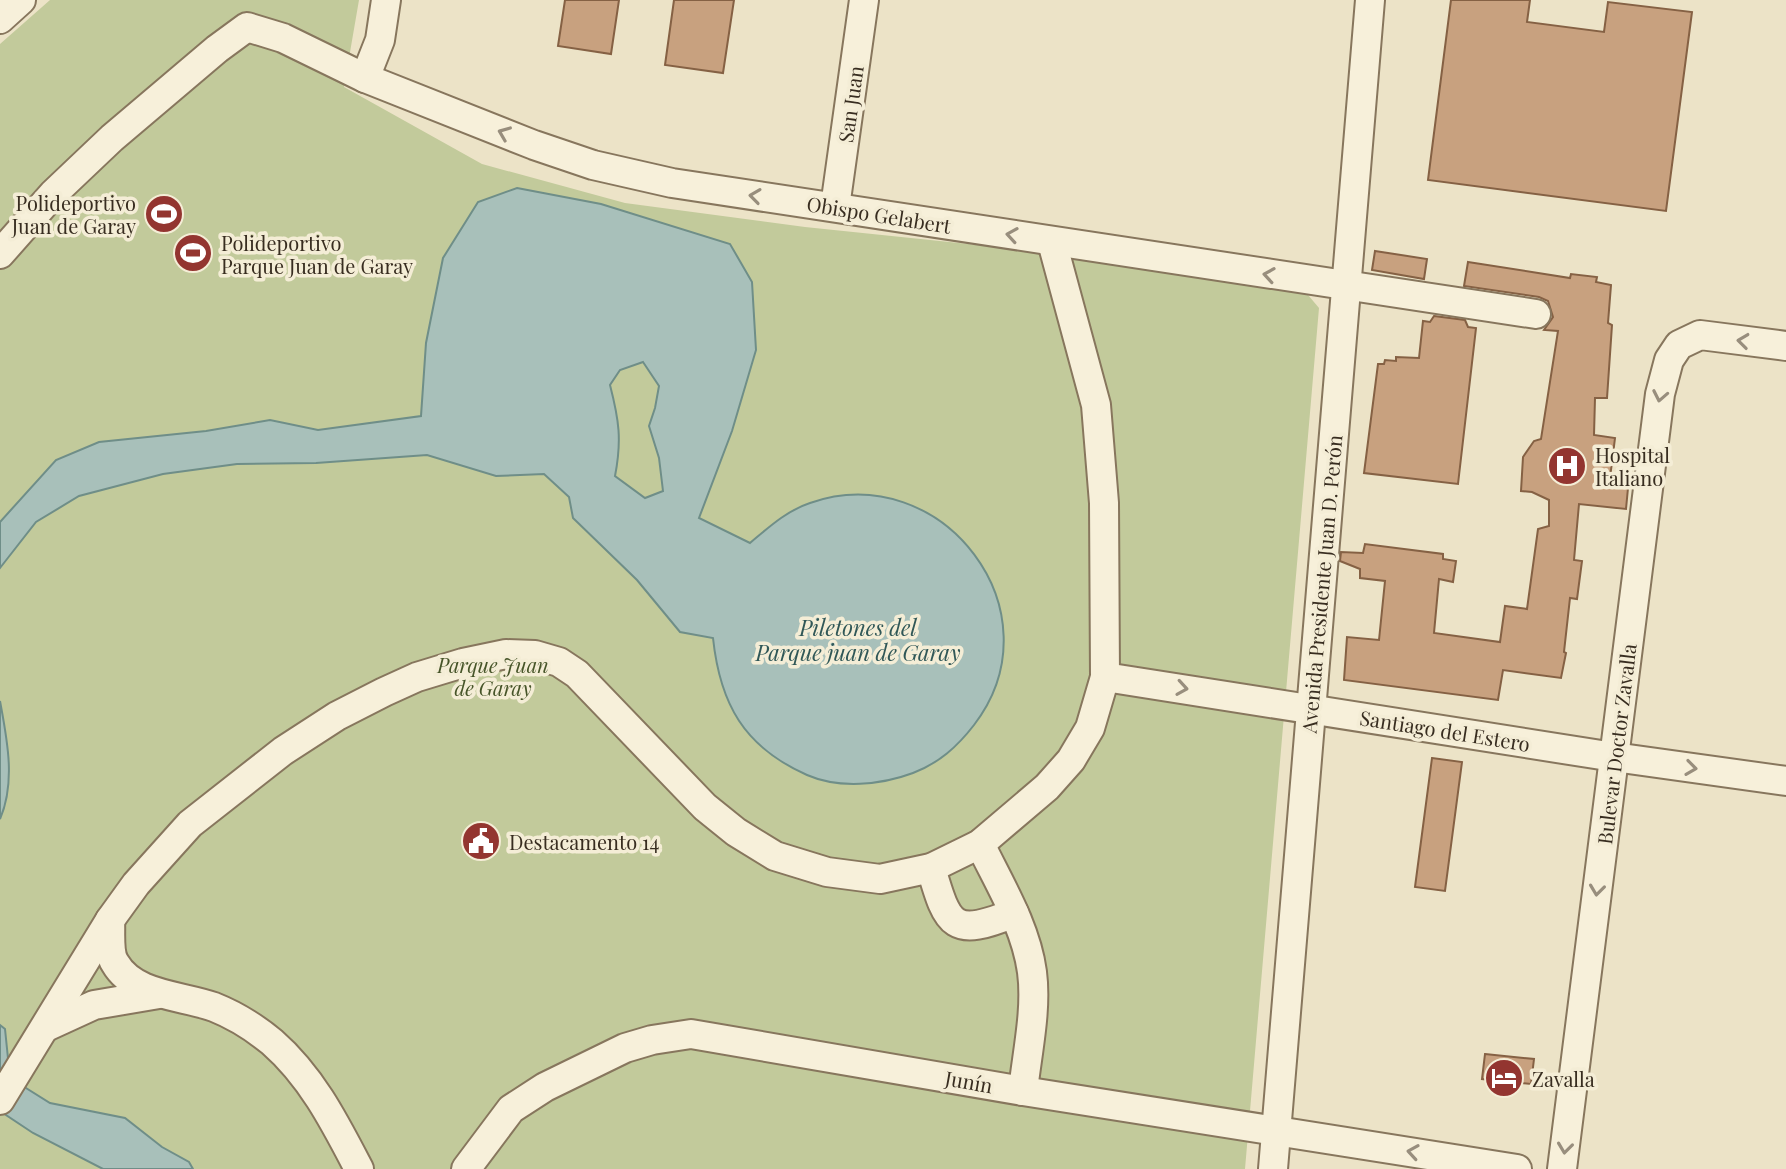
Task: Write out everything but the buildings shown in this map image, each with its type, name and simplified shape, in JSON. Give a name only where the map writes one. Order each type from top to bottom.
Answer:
[{"type":"street","points":[[0,19],[21,0]]},
{"type":"street","points":[[365,78],[380,40],[386,0]]},
{"type":"street","name":"San Juan","points":[[835,207],[864,0]]},
{"type":"street","name":"Avenida Presidente Juan D. Perón","points":[[1273,1169],[1370,0]]},
{"type":"street","name":"Obispo Gelabert","points":[[0,254],[53,194],[112,138],[247,27],[283,38],[365,78],[534,145],[593,165],[672,183],[1536,314]]},
{"type":"street","points":[[0,1100],[110,920],[136,884],[190,824],[283,751],[337,716],[417,677],[463,663],[506,654],[535,655],[559,662],[577,674],[705,807],[736,832],[775,856],[827,872],[880,879],[931,868],[980,844],[1047,787],[1071,760],[1090,728],[1105,677],[1104,503],[1096,405],[1052,242]]},
{"type":"street","name":"Bulevar Doctor Zavalla","points":[[1562,1169],[1660,394],[1669,360],[1679,345],[1700,335],[1786,346]]},
{"type":"street","name":"Santiago del Estero","points":[[1105,677],[1786,781]]},
{"type":"street","points":[[980,844],[1014,913],[1027,949],[1033,988],[1023,1091]]},
{"type":"street","points":[[931,868],[941,905],[950,919],[966,926],[981,926],[1014,913]]},
{"type":"street","points":[[110,920],[112,960],[132,981],[148,989],[213,1007],[238,1018],[273,1043],[324,1102],[359,1169]]},
{"type":"street","points":[[46,1027],[94,1005],[167,993]]},
{"type":"street","name":"Junín","points":[[466,1169],[511,1109],[545,1087],[625,1048],[691,1034],[1023,1091],[1517,1169]]},
{"type":"green space","name":"Parque Juan de Garay","points":[[50,0],[359,0],[344,87],[482,164],[625,203],[805,227],[1007,248],[1303,289],[1319,308],[1245,1169],[0,1169],[0,44]]},
{"type":"water","name":"Piletones del Parque juan de Garay","points":[[517,188],[601,204],[730,244],[752,282],[756,350],[732,431],[699,518],[750,543],[801,506],[859,495],[904,502],[943,523],[974,554],[995,593],[1004,636],[997,681],[974,725],[947,754],[901,777],[860,784],[819,779],[785,764],[751,737],[739,721],[722,683],[713,638],[680,632],[637,580],[573,518],[569,497],[544,474],[496,476],[427,455],[316,463],[237,464],[163,474],[79,496],[36,522],[0,568],[0,522],[56,460],[99,442],[206,431],[270,420],[318,430],[421,416],[426,343],[443,258],[478,202]],"holes":[[[643,362],[659,386],[649,426],[659,458],[663,491],[645,498],[615,476],[618,430],[610,385],[620,370]]]},
{"type":"water","points":[[0,701],[9,775],[0,819]]},
{"type":"water","points":[[0,1025],[5,1029],[10,1078],[50,1103],[125,1118],[162,1147],[189,1162],[193,1169],[103,1169],[33,1133],[0,1111]]},
{"type":"place","name":"Polideportivo Juan de Garay","points":[[164,214]]},
{"type":"place","name":"Polideportivo Parque Juan de Garay","points":[[193,253]]},
{"type":"place","name":"Hospital Italiano","points":[[1567,466]]},
{"type":"place","name":"Destacamento 14","points":[[481,841]]},
{"type":"place","name":"Zavalla","points":[[1504,1078]]}]
